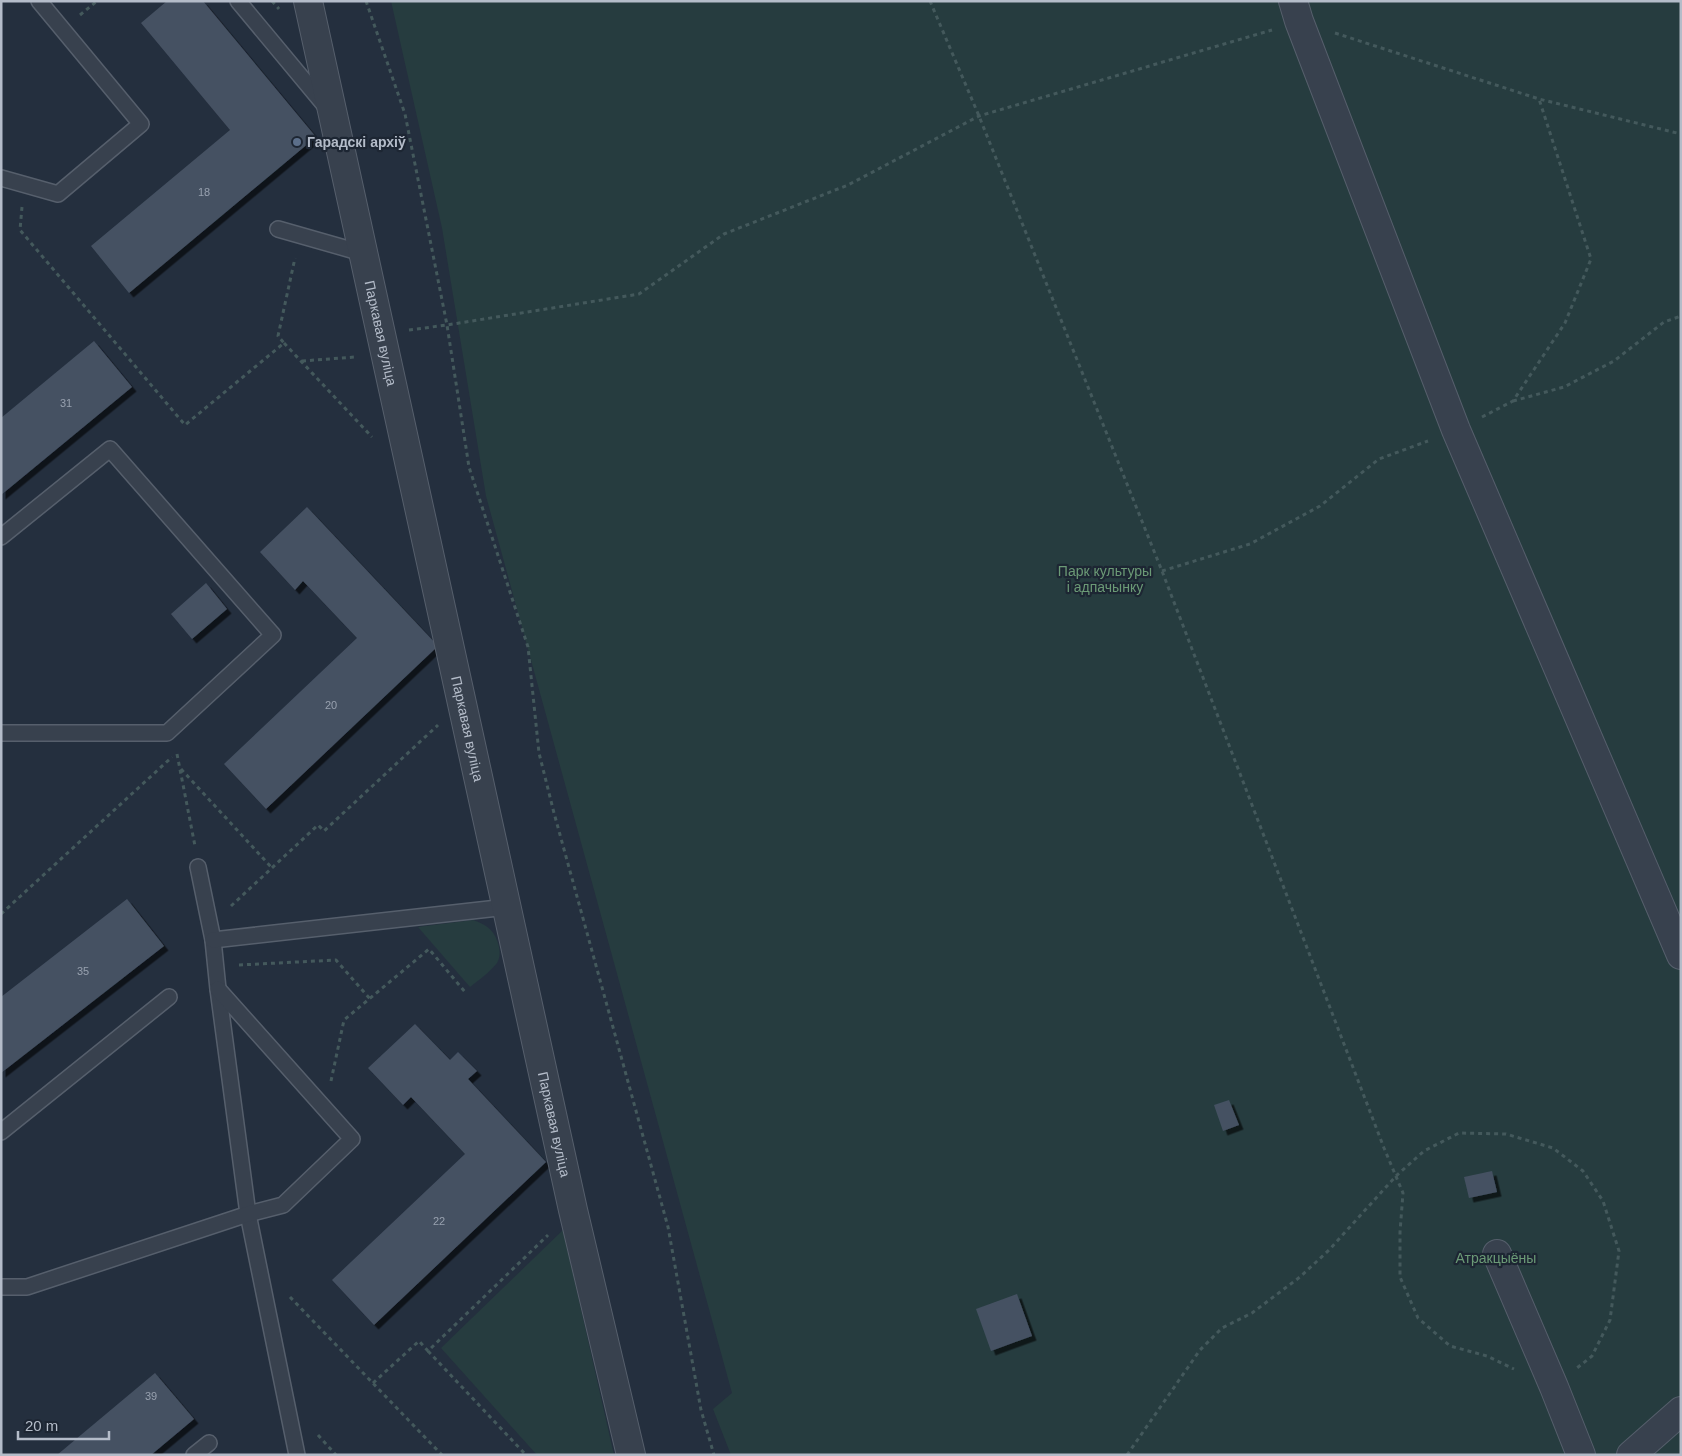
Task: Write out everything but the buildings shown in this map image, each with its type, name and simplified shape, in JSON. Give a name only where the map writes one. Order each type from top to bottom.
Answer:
[{"type":"street","name":"Паркавая вуліца","points":[[308,1],[573,1210],[631,1455]]},
{"type":"street","points":[[1296,11],[1456,430],[1681,955]]},
{"type":"street","points":[[1497,1254],[1581,1455]]},
{"type":"street","points":[[1631,1455],[1681,1411]]},
{"type":"lane","points":[[1,178],[58,194],[141,124],[39,1]]},
{"type":"lane","points":[[238,1],[332,115]]},
{"type":"lane","points":[[278,229],[362,253]]},
{"type":"lane","points":[[1,537],[110,449],[273,635],[167,733],[1,733]]},
{"type":"lane","points":[[198,867],[212,933],[248,1214],[297,1455]]},
{"type":"lane","points":[[212,933],[507,907]]},
{"type":"lane","points":[[1,1287],[27,1287],[248,1214],[283,1205],[352,1139],[218,989]]},
{"type":"lane","points":[[1,1132],[169,997]]},
{"type":"lane","points":[[194,1455],[209,1443]]},
{"type":"path","points":[[366,1],[405,114],[447,325],[469,467],[528,647],[539,753],[554,814],[668,1227],[701,1410],[714,1455]]},
{"type":"path","points":[[930,1],[1162,571],[1396,1176],[1403,1193],[1400,1232],[1400,1276],[1418,1318],[1450,1346],[1487,1356],[1554,1387],[1592,1356],[1610,1320],[1619,1251],[1603,1201],[1583,1171],[1553,1148],[1506,1134],[1459,1133],[1424,1152],[1396,1176],[1330,1250],[1300,1277],[1252,1313],[1222,1328],[1200,1350],[1127,1455]]},
{"type":"path","points":[[301,361],[383,344],[447,325],[639,294],[724,234],[848,184],[978,116],[1296,11],[1539,99],[1681,134]]},
{"type":"path","points":[[1513,401],[1565,322],[1591,259],[1539,99]]},
{"type":"path","points":[[25,185],[20,230],[185,425],[284,342]]},
{"type":"path","points":[[300,236],[278,336],[373,438]]},
{"type":"path","points":[[1162,571],[1250,544],[1320,506],[1379,459],[1456,430],[1513,401],[1564,387],[1614,361],[1664,322],[1681,316]]},
{"type":"path","points":[[212,933],[272,868],[318,825],[324,831],[462,702]]},
{"type":"path","points":[[1,914],[177,752],[198,867]]},
{"type":"path","points":[[180,768],[272,868]]},
{"type":"path","points":[[325,1110],[344,1020],[428,949],[465,992]]},
{"type":"path","points":[[216,966],[336,960],[370,999]]},
{"type":"path","points":[[428,1351],[573,1210]]},
{"type":"path","points":[[258,1264],[442,1455]]},
{"type":"path","points":[[373,1383],[419,1341],[526,1455]]},
{"type":"green space","name":"Парк культуры і адпачынку","points":[[391,1],[1681,1],[1681,1455],[731,1455],[713,1409],[732,1393],[486,496],[442,228]]},
{"type":"green space","points":[[473,920],[483,924],[493,933],[498,942],[500,953],[498,961],[494,966],[470,987],[418,927]]},
{"type":"green space","points":[[563,1230],[614,1455],[537,1455],[441,1348]]},
{"type":"place","name":"Гарадскі архіў","points":[[297,142]]},
{"type":"park label","name":"Атракцыёны","points":[[1496,1258]]}]
